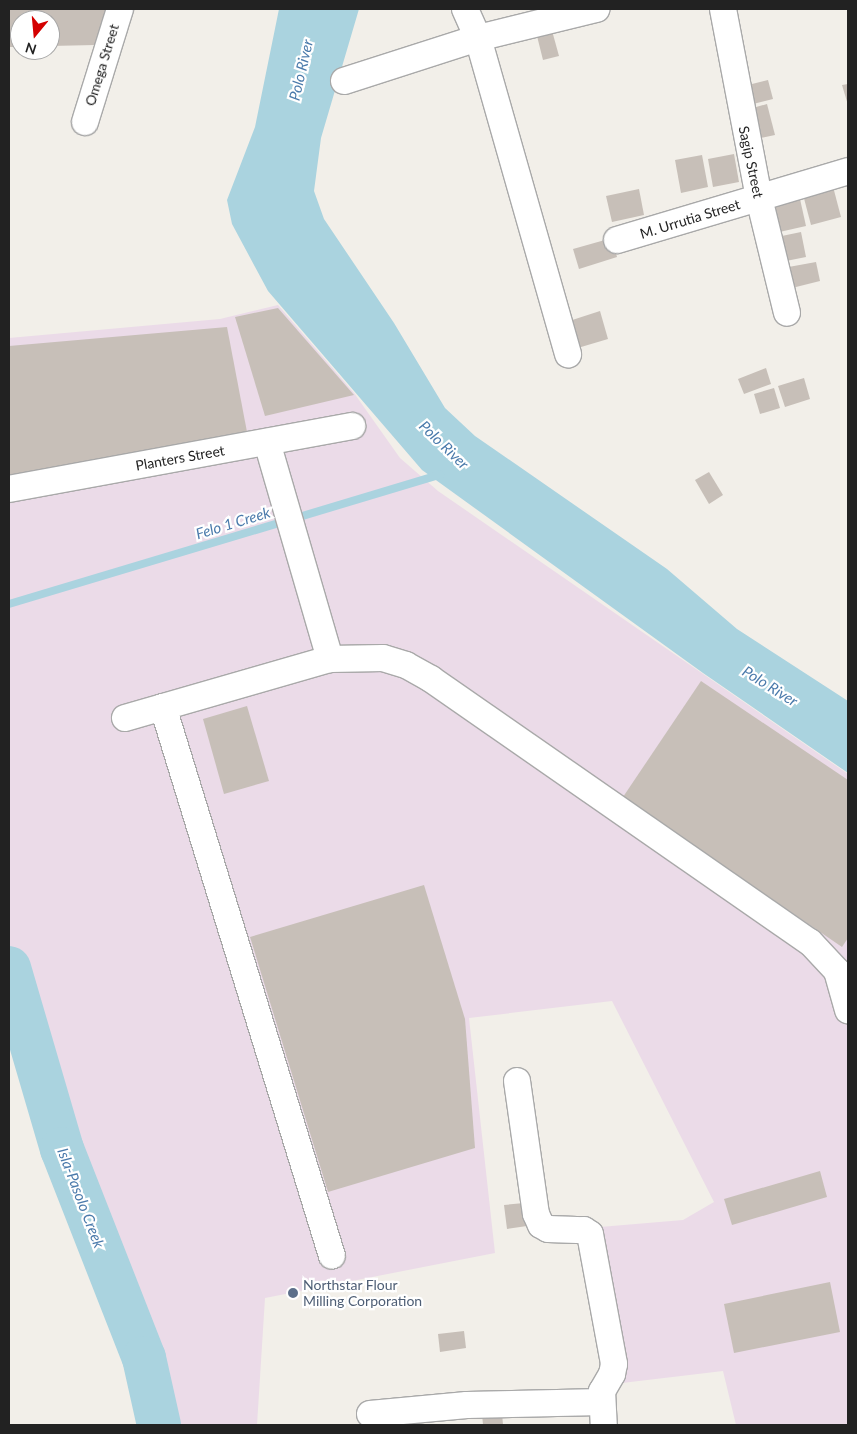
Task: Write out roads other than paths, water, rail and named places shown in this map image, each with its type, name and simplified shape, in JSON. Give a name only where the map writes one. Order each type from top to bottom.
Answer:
[{"type":"street","name":"Omega Street","points":[[85,122],[120,9]]},
{"type":"street","points":[[465,9],[478,38],[568,354]]},
{"type":"street","points":[[344,81],[478,38],[596,9]]},
{"type":"street","name":"Sagip Street","points":[[723,9],[759,198],[787,313]]},
{"type":"street","name":"M. Urrutia Street","points":[[617,240],[848,171]]},
{"type":"street","name":"Planters Street","points":[[9,489],[352,426]]},
{"type":"street","points":[[267,442],[330,659]]},
{"type":"street","points":[[125,718],[330,659],[383,658],[431,678],[810,942],[836,971],[848,1010]]},
{"type":"street","points":[[163,707],[332,1256]]},
{"type":"street","points":[[370,1414],[467,1405],[603,1414],[602,1391],[612,1374],[614,1364],[590,1234],[584,1230],[548,1229],[541,1225],[536,1214],[517,1081]]},
{"type":"water","name":"Polo River","points":[[279,9],[359,9],[321,138],[314,191],[324,219],[394,323],[445,408],[475,436],[667,569],[737,629],[848,701],[848,773],[703,673],[422,470],[268,291],[232,224],[227,200],[255,127]]},
{"type":"waterway","name":"Felo 1 Creek","points":[[9,604],[440,475]]},
{"type":"waterway","name":"Isla-Pasolo Creek","points":[[9,968],[62,1149],[144,1358],[159,1425]]},
{"type":"place","name":"Northstar Flour Milling Corporation","points":[[293,1293]]}]
